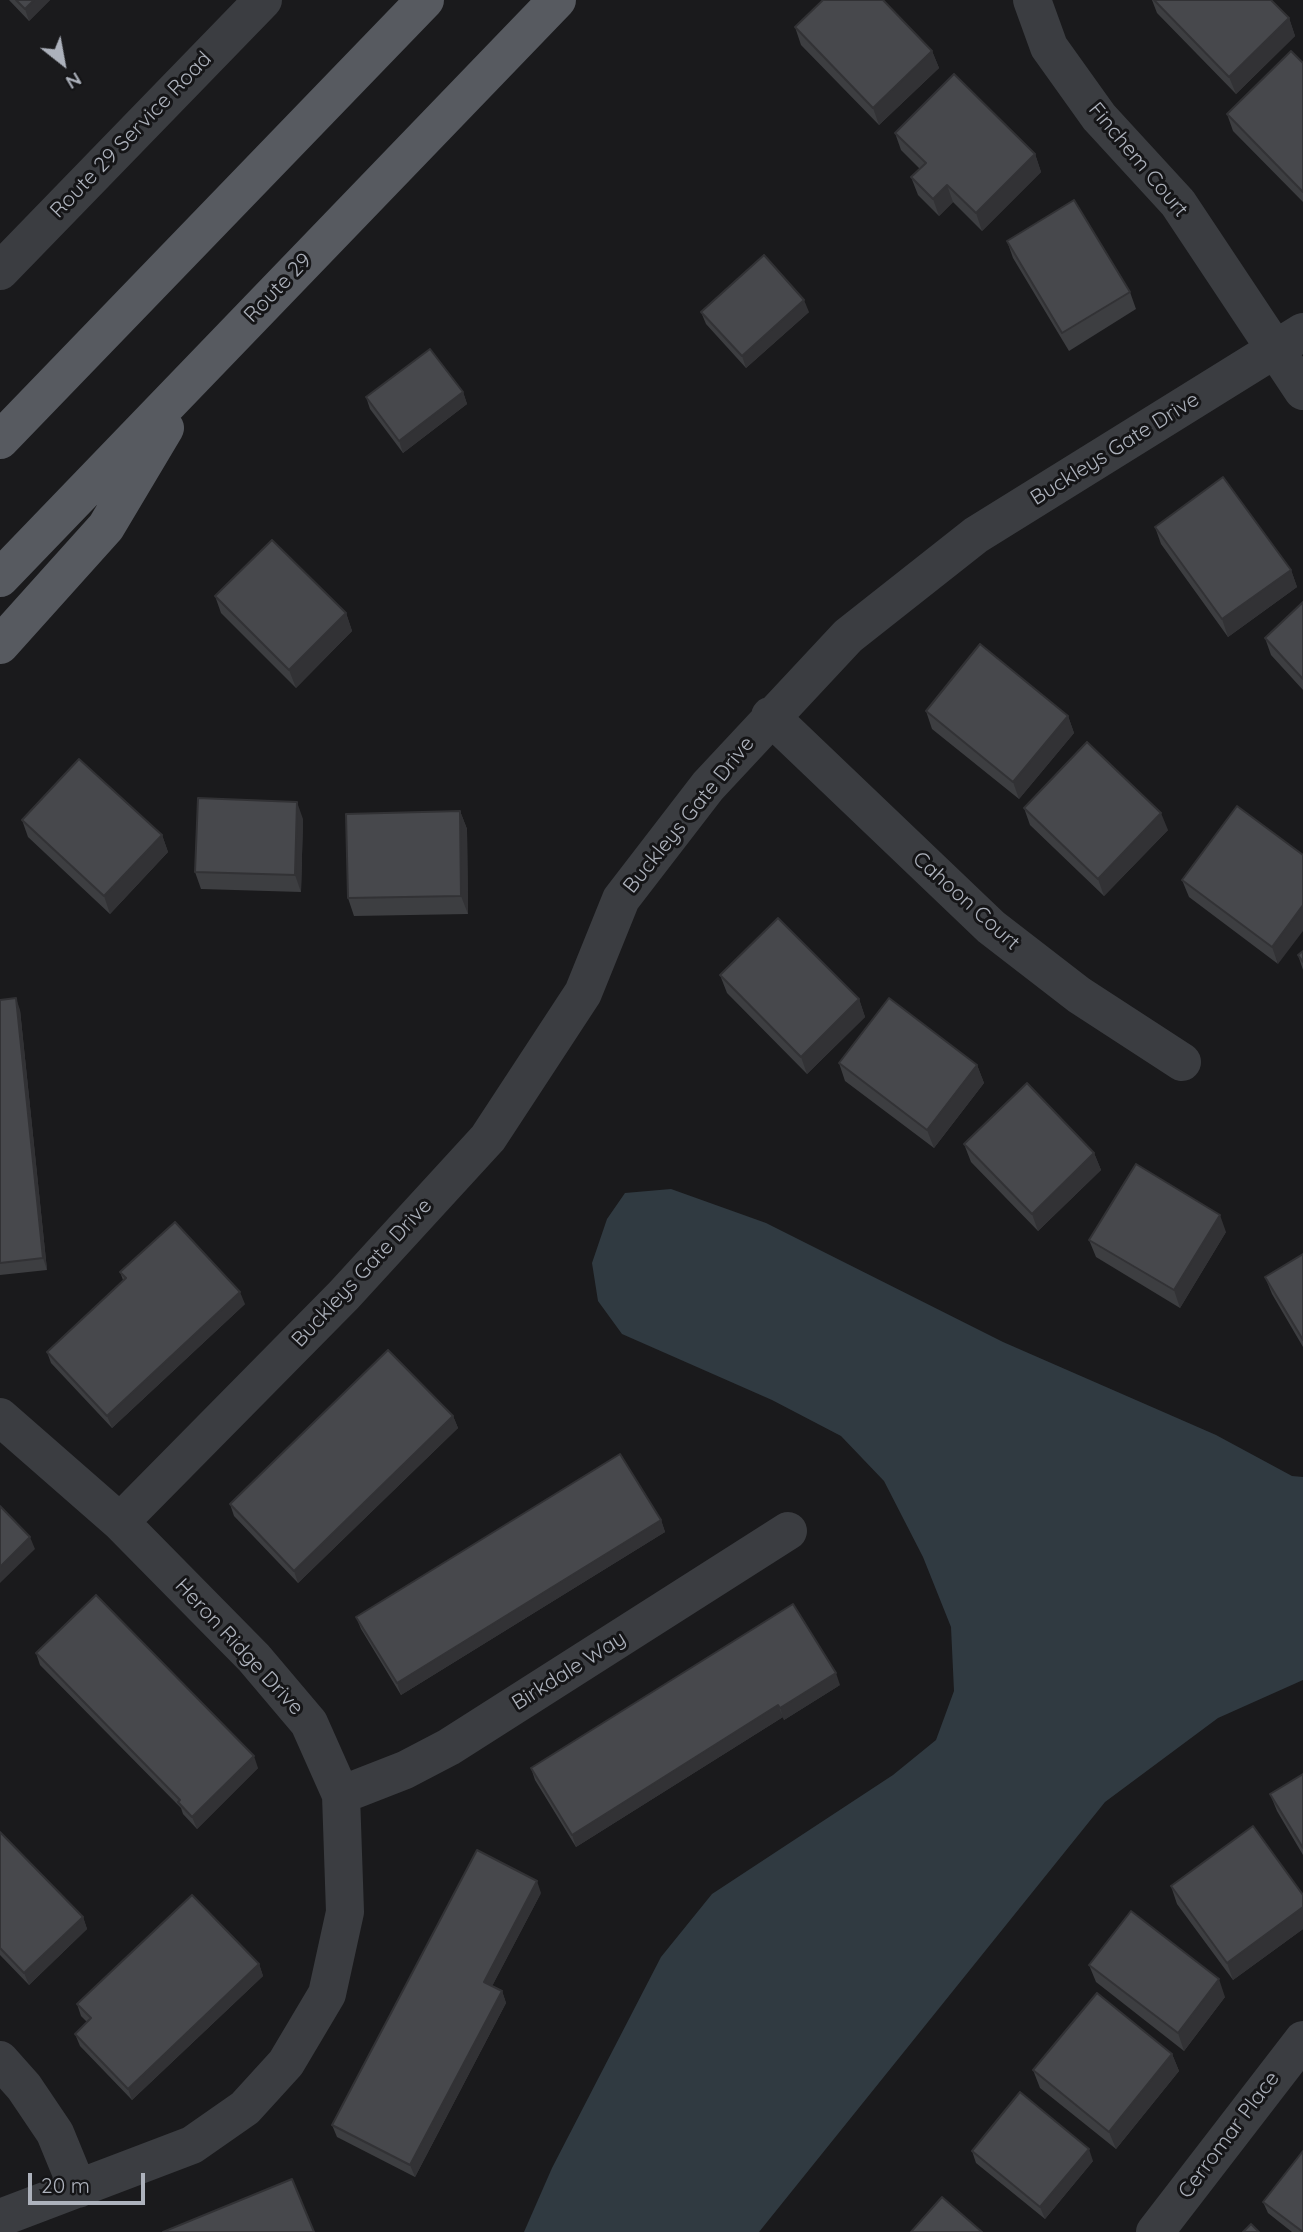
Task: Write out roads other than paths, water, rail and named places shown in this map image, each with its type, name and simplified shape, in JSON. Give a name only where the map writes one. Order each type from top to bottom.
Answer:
[{"type":"main road","points":[[0,440],[425,0]]},
{"type":"main road","name":"Route 29","points":[[0,578],[557,0]]},
{"type":"main road","points":[[0,411],[149,286]]},
{"type":"main road","points":[[0,645],[106,527],[201,368]]},
{"type":"street","name":"Route 29 Service Road","points":[[0,271],[263,0]]},
{"type":"street","name":"Finchem Court","points":[[1032,0],[1049,47],[1099,117],[1178,202],[1289,341],[1303,391]]},
{"type":"street","name":"Buckleys Gate Drive","points":[[120,1522],[344,1295],[488,1138],[583,993],[621,899],[708,786],[770,716],[848,636],[976,535],[1289,341]]},
{"type":"street","name":"Cahoon Court","points":[[770,716],[990,927],[1079,995],[1182,1062]]},
{"type":"street","name":"Heron Ridge Drive","points":[[0,1417],[120,1522],[254,1658],[309,1723],[341,1795],[345,1912],[327,1994],[286,2063],[245,2108],[192,2146],[0,2218]]},
{"type":"street","name":"Birkdale Way","points":[[341,1795],[405,1770],[449,1747],[788,1531]]},
{"type":"street","name":"Cerromar Place","points":[[1155,2232],[1303,2040]]},
{"type":"street","points":[[0,2060],[24,2087],[55,2133],[78,2189]]}]
